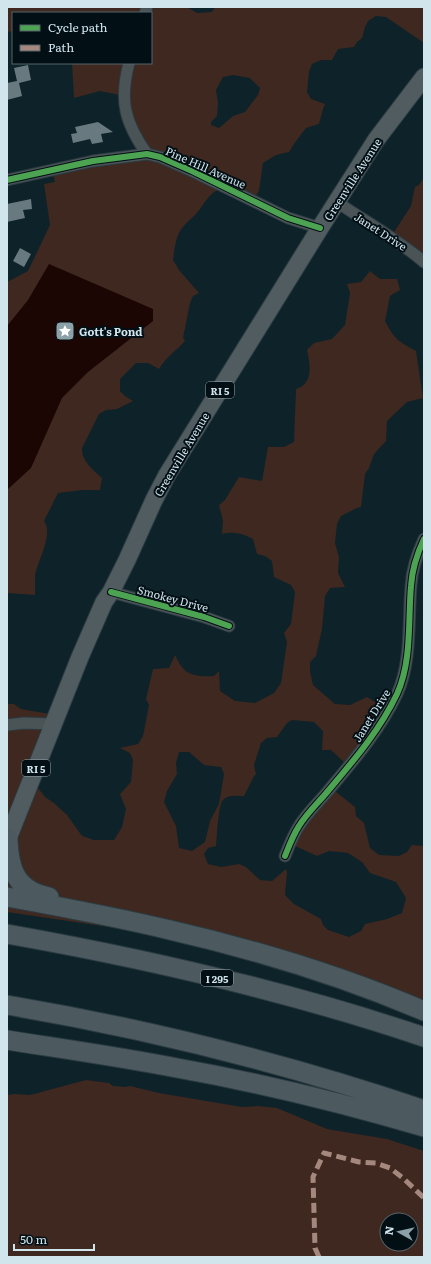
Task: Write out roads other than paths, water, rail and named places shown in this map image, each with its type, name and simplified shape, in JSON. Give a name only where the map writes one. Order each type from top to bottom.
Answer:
[{"type":"highway","points":[[8,840],[9,856],[14,871],[19,881],[28,889],[39,894],[78,903],[103,916]]},
{"type":"highway","points":[[7,897],[178,932],[272,957],[345,981],[424,1011]]},
{"type":"highway","name":"I 295","points":[[7,934],[118,955],[229,980],[336,1009],[424,1037]]},
{"type":"highway","points":[[7,1005],[131,1029],[223,1050],[336,1082],[424,1110]]},
{"type":"highway","points":[[7,1040],[178,1068],[255,1083],[338,1103],[424,1127]]},
{"type":"main road","name":"Greenville Avenue","points":[[8,840],[89,636],[104,602],[111,592],[127,560],[167,475],[376,140],[424,77]]},
{"type":"street","points":[[129,64],[124,91],[126,108],[129,122],[138,140],[148,154]]},
{"type":"street","name":"Pine Hill Avenue","points":[[7,180],[93,161],[148,154],[160,157],[192,170],[288,218],[320,228]]},
{"type":"street","name":"Janet Drive","points":[[337,202],[359,218],[410,250],[424,262]]},
{"type":"street","name":"Janet Drive","points":[[285,856],[299,826],[356,758],[375,732],[397,693],[403,677],[407,652],[411,584],[414,564],[424,539]]},
{"type":"street","name":"Smokey Drive","points":[[111,592],[204,616],[229,626]]},
{"type":"street","points":[[7,725],[24,723],[53,724]]},
{"type":"place","name":"Gott's Pond","points":[[65,331]]}]
